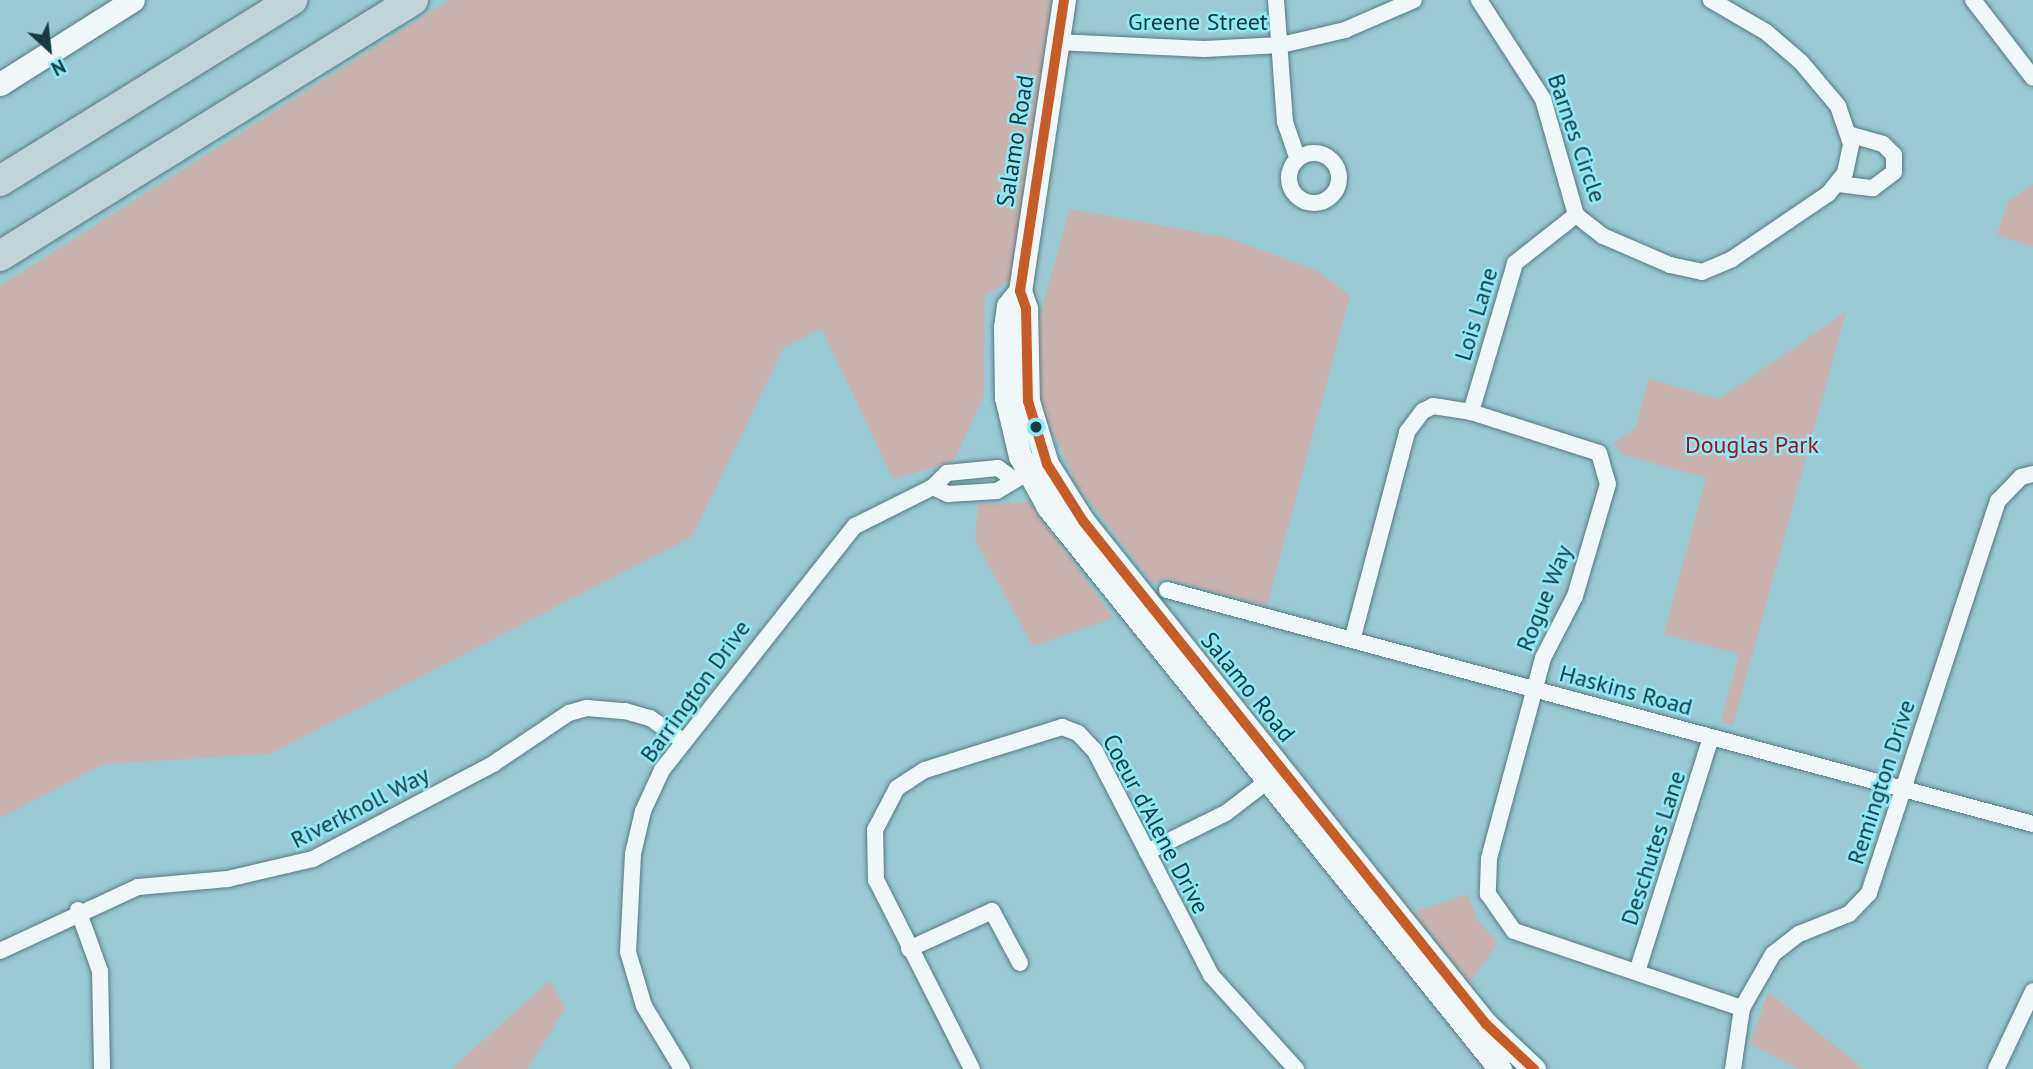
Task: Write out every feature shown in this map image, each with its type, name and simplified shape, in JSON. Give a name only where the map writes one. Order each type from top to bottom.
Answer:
[{"type":"highway","points":[[0,181],[292,0]]},
{"type":"highway","points":[[0,256],[413,0]]},
{"type":"main road","points":[[0,84],[133,0]]},
{"type":"main road","name":"Salamo Road","points":[[1064,0],[1020,291],[1008,306],[1003,363],[1009,413],[1029,472],[1062,527],[1486,1024],[1534,1069]]},
{"type":"main road","name":"Salamo Road","points":[[1274,776],[1500,1069]]},
{"type":"street","points":[[1276,0],[1284,121],[1297,156]]},
{"type":"street","name":"Greene Street","points":[[1057,42],[1204,49],[1281,45],[1345,30],[1414,0]]},
{"type":"street","name":"Barnes Circle","points":[[1479,0],[1543,99],[1576,215],[1603,236],[1670,265],[1702,272],[1732,259],[1838,184]]},
{"type":"street","points":[[1712,0],[1766,32],[1798,59],[1838,106],[1851,135],[1849,160],[1838,184],[1873,188],[1894,172],[1894,155],[1883,144],[1851,135]]},
{"type":"street","points":[[1973,0],[2033,78]]},
{"type":"street","name":"Lois Lane","points":[[1471,412],[1515,263],[1576,215]]},
{"type":"street","name":"Rogue Way","points":[[1353,637],[1412,422],[1433,406],[1471,412],[1592,448],[1608,473],[1582,574],[1550,637],[1534,688],[1489,858],[1488,894],[1514,931],[1742,1008]]},
{"type":"street","name":"Barrington Drive","points":[[682,1069],[644,1006],[628,951],[637,832],[652,791],[683,741],[836,544],[888,505],[933,487],[947,473],[998,468],[1029,472]]},
{"type":"street","points":[[933,487],[964,495],[997,491],[1029,472]]},
{"type":"street","name":"Remington Drive","points":[[1733,1069],[1742,1008],[1759,972],[1785,943],[1860,906],[1903,788],[1998,501],[2021,477],[2033,474]]},
{"type":"street","name":"Haskins Road","points":[[1167,590],[1353,637],[2033,824]]},
{"type":"street","name":"Riverknoll Way","points":[[0,951],[78,911],[138,887],[228,879],[313,859],[493,764],[569,713],[587,708],[625,711],[650,718],[683,741]]},
{"type":"street","name":"Coeur d'Alene Drive","points":[[972,1069],[876,880],[872,845],[888,799],[925,770],[1062,727],[1078,733],[1095,751],[1211,975],[1296,1069]]},
{"type":"street","name":"Deschutes Lane","points":[[1637,972],[1711,737]]},
{"type":"street","points":[[1147,852],[1226,813],[1274,776]]},
{"type":"street","points":[[78,911],[100,971],[102,1069]]},
{"type":"street","points":[[909,949],[992,911],[1020,963]]},
{"type":"street","points":[[1996,1069],[2033,991]]},
{"type":"green space","points":[[449,0],[1052,0],[1013,279],[985,295],[984,395],[954,461],[893,479],[822,329],[784,347],[692,537],[270,754],[104,764],[0,818],[0,286]]},
{"type":"green space","points":[[2033,184],[2033,247],[1997,235],[2008,202]]},
{"type":"green space","points":[[1070,209],[1225,237],[1316,270],[1350,296],[1267,606],[1166,579],[1153,583],[1077,485],[1031,381],[1040,314]]},
{"type":"green space","name":"Douglas Park","points":[[1846,312],[1733,725],[1721,722],[1739,654],[1664,634],[1706,478],[1621,454],[1614,443],[1635,428],[1649,379],[1719,399]]},
{"type":"green space","points":[[1029,502],[1114,618],[1033,646],[975,540],[978,504]]},
{"type":"green space","points":[[1468,894],[1478,921],[1498,943],[1470,982],[1414,912]]},
{"type":"green space","points":[[550,980],[565,1009],[527,1069],[452,1069]]},
{"type":"green space","points":[[1768,992],[1864,1069],[1798,1069],[1750,1044]]},
{"type":"transit line","points":[[1064,0],[1020,291],[1026,308],[1028,401],[1047,464],[1083,521],[1486,1024],[1534,1069]]}]
